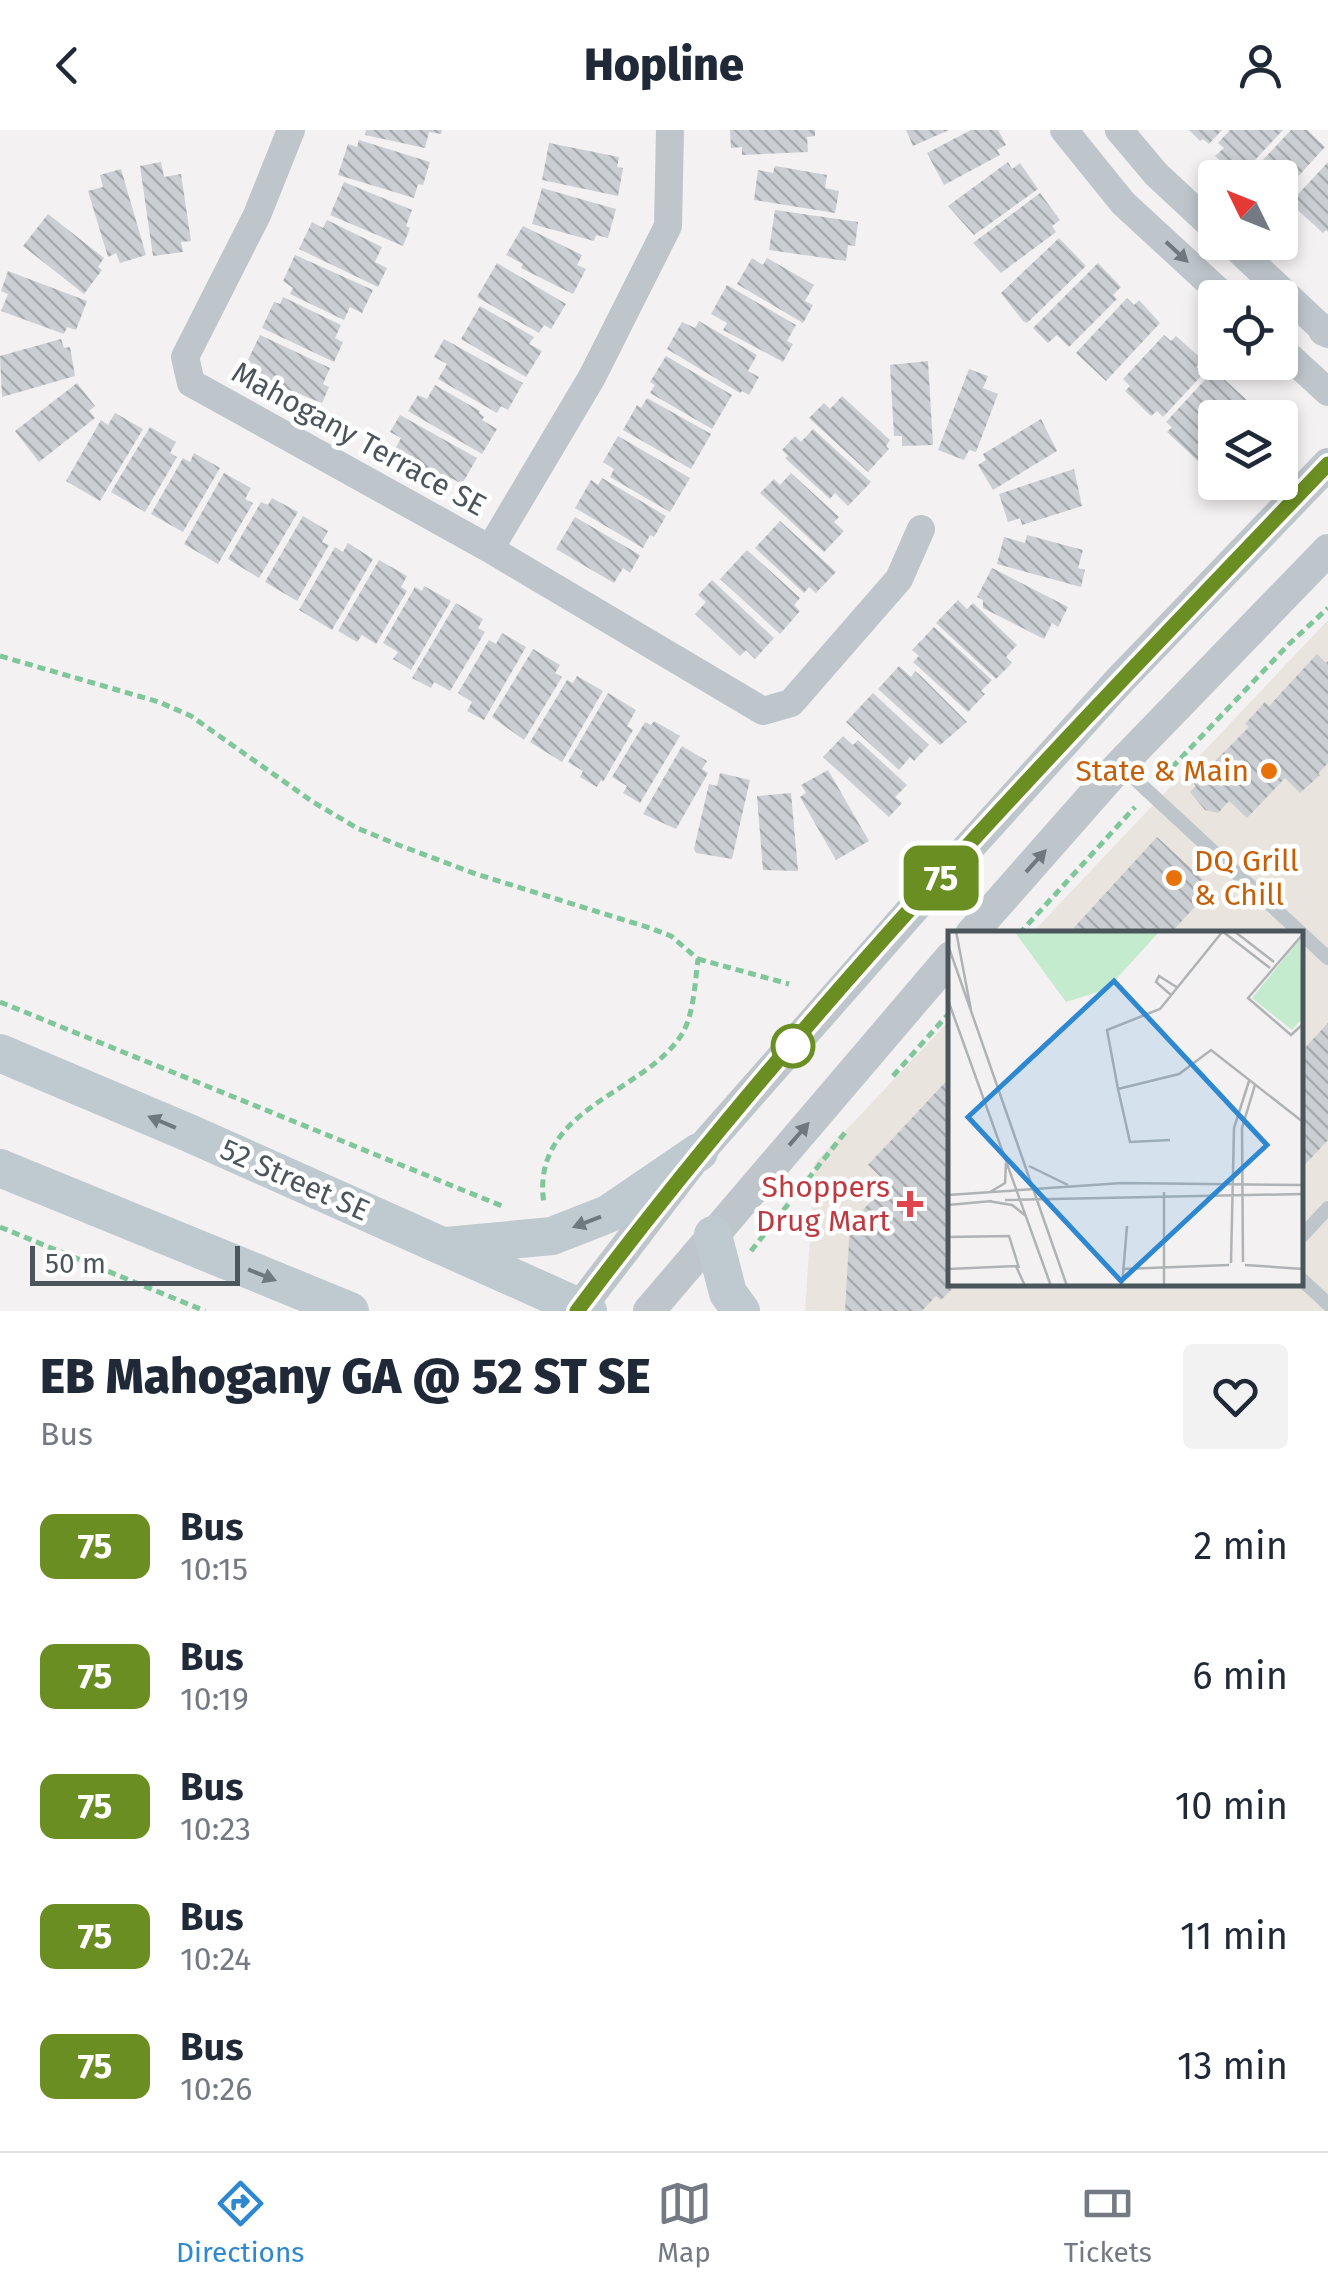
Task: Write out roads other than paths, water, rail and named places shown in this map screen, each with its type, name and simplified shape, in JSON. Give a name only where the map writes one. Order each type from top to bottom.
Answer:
[{"type":"main road","name":"52 Street SE","points":[[0,1054],[444,1246],[582,1310]]},
{"type":"main road","points":[[444,1246],[552,1236],[608,1214],[699,1152]]},
{"type":"main road","points":[[0,1168],[334,1307]]},
{"type":"main road","points":[[713,1235],[728,1293],[741,1311]]},
{"type":"street","name":"Mahogany Terrace SE","points":[[292,130],[257,214],[184,357],[192,383],[490,549],[592,377],[668,226],[670,130]]},
{"type":"street","points":[[1064,130],[1124,203],[1207,280]]},
{"type":"street","points":[[1119,130],[1156,174],[1198,213]]},
{"type":"street","points":[[1124,203],[1156,174]]},
{"type":"street","points":[[1249,260],[1327,332]]},
{"type":"street","points":[[1298,364],[1328,392]]},
{"type":"street","points":[[582,1310],[699,1152],[911,910],[1121,679],[1328,464]]},
{"type":"street","points":[[490,549],[763,711],[791,703],[900,579],[921,529]]},
{"type":"street","points":[[974,931],[1120,765],[1328,550]]},
{"type":"street","points":[[1267,613],[1328,582]]},
{"type":"street","points":[[648,1311],[948,959]]},
{"type":"lane","points":[[1120,765],[1299,931]]},
{"type":"lane","points":[[1303,935],[1328,958]]},
{"type":"lane","points":[[1303,1235],[1328,1208]]},
{"type":"lane","points":[[1303,1281],[1328,1304]]},
{"type":"place","name":"State & Main","points":[[1269,771]]},
{"type":"place","name":"DQ Grill & Chill","points":[[1174,878]]},
{"type":"place","name":"Shoppers Drug Mart","points":[[910,1204]]}]
